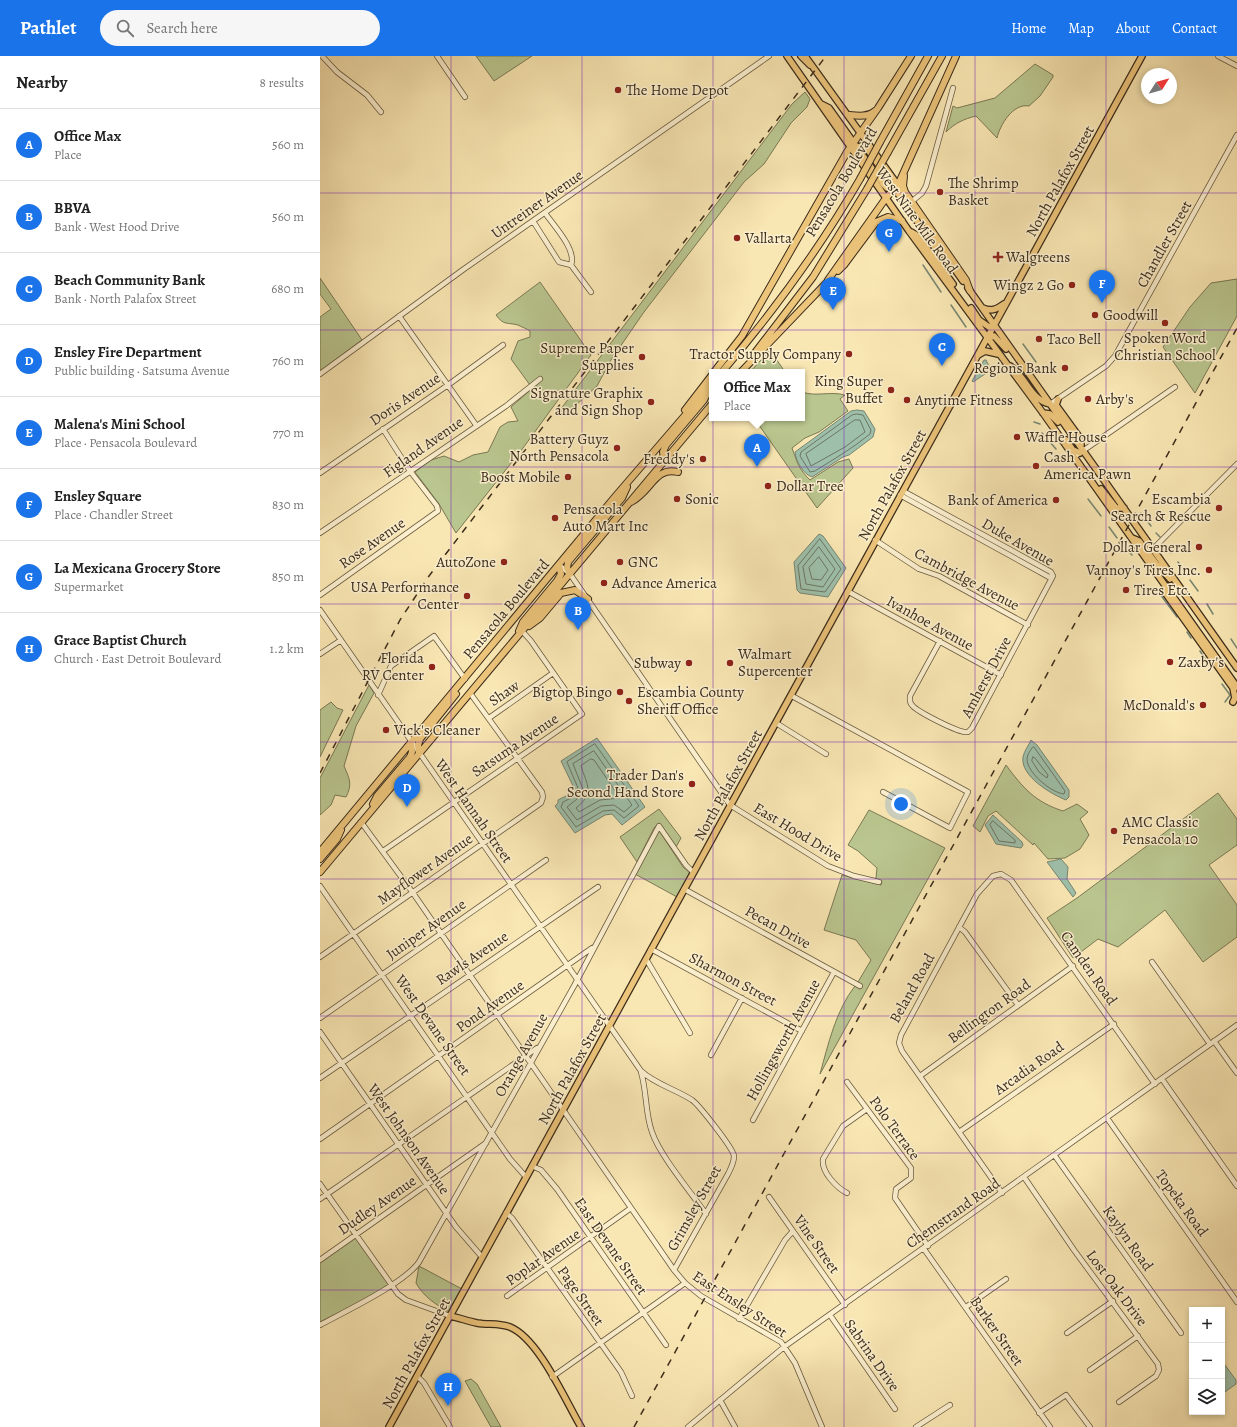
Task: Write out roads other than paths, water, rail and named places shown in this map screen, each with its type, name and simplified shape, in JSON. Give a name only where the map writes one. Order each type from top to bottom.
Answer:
[{"type":"highway","points":[[716,369],[742,336],[853,146],[911,56]]},
{"type":"highway","name":"Pensacola Boulevard","points":[[724,369],[766,319],[798,276],[827,233],[860,179],[928,56]]},
{"type":"highway","name":"Pensacola Boulevard","points":[[742,369],[790,310],[813,277],[867,189],[942,56]]},
{"type":"highway","points":[[828,280],[904,174],[956,56]]},
{"type":"highway","points":[[849,115],[858,116],[871,114],[878,108]]},
{"type":"highway","points":[[904,174],[903,186],[911,202],[966,280],[970,291]]},
{"type":"highway","points":[[743,369],[844,265],[876,222],[888,217],[902,221]]},
{"type":"highway","points":[[669,433],[709,379]]},
{"type":"highway","name":"Pensacola Boulevard","points":[[320,852],[629,480],[709,387]]},
{"type":"highway","points":[[664,460],[663,452],[666,446],[704,400],[709,389]]},
{"type":"highway","name":"Pensacola Boulevard","points":[[320,872],[709,408]]},
{"type":"highway","points":[[630,502],[641,497],[662,472],[667,470],[678,472]]},
{"type":"highway","points":[[570,574],[567,568],[568,562],[622,498],[629,480]]},
{"type":"highway","points":[[515,639],[523,622],[557,582],[561,574],[559,565]]},
{"type":"highway","points":[[522,631],[540,618],[561,593],[575,590],[588,599]]},
{"type":"highway","points":[[419,754],[418,745],[420,739],[453,700],[465,679]]},
{"type":"highway","points":[[367,815],[377,796],[410,757],[412,752],[411,743]]},
{"type":"highway","points":[[320,859],[337,839],[344,823]]},
{"type":"main road","points":[[788,56],[819,103],[829,108],[853,146],[883,184],[887,188],[895,187],[934,246],[947,258]]},
{"type":"main road","points":[[801,56],[806,63],[813,66]]},
{"type":"main road","name":"West Nine Mile Road","points":[[806,56],[862,133],[895,187],[911,202],[953,267],[1045,397]]},
{"type":"main road","name":"North Palafox Street","points":[[389,1427],[730,804],[792,696],[849,592],[875,540],[1142,56]]},
{"type":"main road","name":"West Nine Mile Road","points":[[853,146],[909,231],[1006,364]]},
{"type":"main road","points":[[909,231],[918,236],[979,320],[989,327],[994,325]]},
{"type":"main road","points":[[928,250],[948,267],[953,267]]},
{"type":"main road","points":[[981,306],[992,310],[998,309],[1006,302]]},
{"type":"main road","points":[[987,338],[994,336],[999,340],[1038,393],[1045,397],[1104,487],[1113,493],[1237,668]]},
{"type":"main road","points":[[976,357],[985,351],[1000,355]]},
{"type":"main road","points":[[1006,364],[1017,370],[1036,397],[1044,403],[1050,404]]},
{"type":"main road","points":[[1006,364],[1043,413],[1130,537],[1156,571],[1237,687]]},
{"type":"main road","points":[[1058,399],[1056,405],[1080,438],[1081,450]]},
{"type":"main road","points":[[1043,413],[1048,413],[1055,417],[1081,450]]},
{"type":"main road","points":[[1050,424],[1060,431],[1073,450],[1081,450]]},
{"type":"main road","points":[[1089,478],[1097,483],[1116,508],[1124,508]]},
{"type":"main road","points":[[1115,515],[1124,508]]},
{"type":"main road","points":[[1130,537],[1139,541],[1157,565],[1161,568],[1164,565]]},
{"type":"main road","points":[[1156,571],[1164,572],[1183,598],[1190,601]]},
{"type":"main road","points":[[1166,586],[1166,594],[1233,688],[1235,700]]},
{"type":"main road","points":[[1176,600],[1184,606],[1237,680]]},
{"type":"main road","points":[[450,1316],[478,1323],[503,1325],[518,1332],[532,1344],[581,1427]]},
{"type":"street","points":[[322,56],[337,72],[367,95],[380,112]]},
{"type":"street","points":[[437,56],[465,97]]},
{"type":"street","name":"Untreiner Avenue","points":[[320,374],[533,221],[769,56]]},
{"type":"street","points":[[1218,56],[1237,66]]},
{"type":"street","points":[[911,202],[922,193],[926,186],[953,88]]},
{"type":"street","name":"Chandler Street","points":[[1050,404],[1106,366],[1115,356],[1237,135]]},
{"type":"street","points":[[545,213],[570,249],[573,259],[571,265]]},
{"type":"street","points":[[533,221],[559,262],[571,265],[591,292]]},
{"type":"street","points":[[399,316],[476,425]]},
{"type":"street","name":"Doris Avenue","points":[[320,473],[448,385],[503,345]]},
{"type":"street","name":"Figland Avenue","points":[[320,533],[476,425],[506,406],[540,379]]},
{"type":"street","points":[[1074,457],[1081,450],[1175,387]]},
{"type":"street","points":[[383,429],[410,471]]},
{"type":"street","points":[[1153,549],[1237,464]]},
{"type":"street","name":"Rose Avenue","points":[[320,595],[438,510],[437,506],[410,471]]},
{"type":"street","name":"Duke Avenue","points":[[902,493],[1049,577],[1054,576]]},
{"type":"street","name":"Cambridge Avenue","points":[[875,540],[914,566],[939,576],[1028,625]]},
{"type":"street","points":[[559,565],[570,574],[588,599],[730,804]]},
{"type":"street","name":"Amherst Drive","points":[[940,641],[910,696],[912,706],[961,732],[968,732],[972,728],[1054,576]]},
{"type":"street","name":"Ivanhoe Avenue","points":[[849,592],[1001,675]]},
{"type":"street","name":"West Hannah Street","points":[[320,610],[411,743],[641,1071]]},
{"type":"street","points":[[522,631],[531,641],[553,673]]},
{"type":"street","points":[[378,695],[392,666],[434,636],[465,679]]},
{"type":"street","points":[[320,654],[341,640]]},
{"type":"street","name":"Satsuma Avenue","points":[[383,851],[582,714],[553,673]]},
{"type":"street","name":"Shaw","points":[[489,718],[553,673]]},
{"type":"street","points":[[470,693],[517,759]]},
{"type":"street","points":[[792,696],[968,792],[950,828],[883,792]]},
{"type":"street","name":"North Palafox Street","points":[[776,723],[826,754]]},
{"type":"street","name":"Mayflower Avenue","points":[[320,958],[532,810],[543,800],[542,792],[517,759]]},
{"type":"street","name":"East Hood Drive","points":[[730,804],[828,866],[854,876],[879,882]]},
{"type":"street","name":"East Ensley Street","points":[[361,822],[441,933],[674,1270],[685,1283],[701,1296],[778,1340],[795,1363],[822,1427]]},
{"type":"street","name":"Orange Avenue","points":[[320,1325],[391,1285],[416,1267],[447,1215],[538,1047],[577,980],[659,826],[686,865],[693,872]]},
{"type":"street","name":"Juniper Avenue","points":[[320,1018],[546,860]]},
{"type":"street","name":"Beland Road","points":[[997,875],[982,887],[900,1034],[901,1048],[1002,1193]]},
{"type":"street","name":"Camden Road","points":[[997,875],[1005,875],[1011,880],[1155,1084]]},
{"type":"street","name":"West Devane Street","points":[[320,886],[468,1096],[492,1133],[526,1177]]},
{"type":"street","name":"Rawls Avenue","points":[[320,1078],[469,974],[598,887]]},
{"type":"street","name":"Pecan Drive","points":[[684,889],[860,986]]},
{"type":"street","points":[[959,927],[966,932],[1018,1005]]},
{"type":"street","name":"Pond Avenue","points":[[320,1139],[594,947]]},
{"type":"street","name":"Sharmon Street","points":[[651,949],[802,1031]]},
{"type":"street","points":[[646,959],[690,1033]]},
{"type":"street","points":[[1152,962],[1212,1043],[1237,1073]]},
{"type":"street","name":"Bellington Road","points":[[920,1076],[1073,966]]},
{"type":"street","name":"Hollingsworth Avenue","points":[[753,1120],[834,972]]},
{"type":"street","points":[[711,1055],[742,998]]},
{"type":"street","name":"Arcadia Road","points":[[959,1132],[1114,1024]]},
{"type":"street","name":"Chemstrand Road","points":[[688,1427],[784,1347],[1055,1156],[1237,1025]]},
{"type":"street","name":"West Johnson Avenue","points":[[320,1032],[447,1215],[467,1242],[482,1257]]},
{"type":"street","points":[[320,1199],[538,1047]]},
{"type":"street","points":[[641,1071],[647,1094],[650,1126],[656,1141],[706,1214]]},
{"type":"street","name":"Grimsley Street","points":[[641,1071],[650,1078],[682,1094],[698,1105],[732,1151],[734,1158],[728,1174],[674,1270]]},
{"type":"street","points":[[1162,1079],[1237,1186]]},
{"type":"street","name":"Polo Terrace","points":[[847,1082],[911,1168],[911,1178],[896,1189],[895,1198],[926,1247]]},
{"type":"street","points":[[847,1193],[840,1189],[827,1172],[822,1163],[822,1159],[843,1126],[867,1108]]},
{"type":"street","name":"Topeka Road","points":[[1107,1118],[1237,1302]]},
{"type":"street","name":"Dudley Avenue","points":[[320,1260],[486,1143]]},
{"type":"street","name":"Kaylyn Road","points":[[1055,1156],[1181,1334]]},
{"type":"street","name":"East Devane Street","points":[[532,1166],[544,1172],[666,1345]]},
{"type":"street","name":"Lost Oak Drive","points":[[1024,1177],[1158,1364],[1160,1370],[1156,1376],[1119,1402]]},
{"type":"street","points":[[320,1184],[391,1285],[406,1300],[450,1316]]},
{"type":"street","name":"Vine Street","points":[[769,1197],[845,1305]]},
{"type":"street","name":"Poplar Avenue","points":[[507,1296],[631,1208]]},
{"type":"street","name":"Page Street","points":[[506,1213],[512,1218],[599,1343],[622,1372],[632,1396]]},
{"type":"street","points":[[740,1319],[785,1240],[793,1231]]},
{"type":"street","name":"Barker Street","points":[[926,1247],[966,1308],[1050,1427]]},
{"type":"street","points":[[966,1308],[1006,1279]]},
{"type":"street","points":[[552,1377],[685,1283]]},
{"type":"street","points":[[1067,1334],[1113,1301]]},
{"type":"street","name":"Sabrina Drive","points":[[830,1315],[895,1409]]},
{"type":"street","points":[[1090,1370],[1138,1336]]},
{"type":"street","points":[[417,1376],[424,1382],[450,1427]]},
{"type":"street","points":[[1040,1413],[1066,1395],[1090,1427]]},
{"type":"street","points":[[720,1400],[735,1427]]},
{"type":"street","points":[[916,1427],[950,1405]]},
{"type":"water","points":[[984,360],[986,360],[991,370],[973,382],[972,381]]},
{"type":"water","points":[[851,411],[864,411],[875,429],[873,437],[849,455],[843,457],[812,477],[806,473],[798,463],[795,452]]},
{"type":"water","points":[[819,534],[823,536],[846,568],[828,597],[800,593],[797,590],[794,562]]},
{"type":"water","points":[[597,738],[645,807],[622,825],[612,814],[605,815],[575,833],[555,806],[558,803],[558,800],[570,794],[574,788],[561,761]]},
{"type":"water","points":[[1031,740],[1037,745],[1069,790],[1069,797],[1066,800],[1045,789],[1026,771],[1023,764],[1023,757]]},
{"type":"water","points":[[993,815],[1022,842],[1023,845],[1021,848],[996,844],[985,825]]},
{"type":"water","points":[[1061,859],[1068,867],[1067,879],[1076,893],[1073,897],[1047,862]]},
{"type":"water","points":[[1225,1365],[1236,1380],[1236,1384],[1225,1392]]},
{"type":"waterway","points":[[923,265],[941,292]]},
{"type":"waterway","points":[[951,305],[966,327]]},
{"type":"waterway","points":[[1023,344],[1036,362]]},
{"type":"waterway","points":[[1034,422],[1040,424]]},
{"type":"waterway","points":[[1042,433],[1056,449]]},
{"type":"waterway","points":[[1088,499],[1101,516]]},
{"type":"waterway","points":[[1141,513],[1151,526]]},
{"type":"waterway","points":[[1109,527],[1117,538]]},
{"type":"waterway","points":[[1156,533],[1160,537]]},
{"type":"waterway","points":[[1122,545],[1132,555]]},
{"type":"waterway","points":[[1167,547],[1171,553]]},
{"type":"waterway","points":[[1178,562],[1183,570]]},
{"type":"waterway","points":[[1190,580],[1198,591]]},
{"type":"waterway","points":[[1157,590],[1177,617]]},
{"type":"waterway","points":[[1207,604],[1213,614]]},
{"type":"waterway","points":[[1187,632],[1191,638]]},
{"type":"waterway","points":[[1231,639],[1237,648]]},
{"type":"waterway","points":[[1200,651],[1209,665]]},
{"type":"waterway","points":[[1222,684],[1230,695],[1225,702]]},
{"type":"railway","points":[[320,773],[400,620],[429,576],[826,56]]},
{"type":"railway","points":[[634,1427],[1237,328]]},
{"type":"place","name":"The Home Depot","points":[[618,90]]},
{"type":"place","name":"The Shrimp Basket","points":[[940,192]]},
{"type":"place","name":"Vallarta","points":[[737,238]]},
{"type":"place","name":"La Mexicana Grocery Store","points":[[889,252]]},
{"type":"place","name":"Walgreens","points":[[998,257]]},
{"type":"place","name":"Wingz 2 Go","points":[[1072,285]]},
{"type":"place","name":"Ensley Square","points":[[1102,303]]},
{"type":"place","name":"Malena's Mini School","points":[[833,310]]},
{"type":"place","name":"Goodwill","points":[[1095,315]]},
{"type":"place","name":"Spoken Word Christian School","points":[[1165,323]]},
{"type":"place","name":"Taco Bell","points":[[1039,339]]},
{"type":"place","name":"Tractor Supply Company","points":[[849,354]]},
{"type":"place","name":"Supreme Paper Supplies","points":[[642,357]]},
{"type":"place","name":"Beach Community Bank","points":[[942,366]]},
{"type":"place","name":"Regions Bank","points":[[1065,368]]},
{"type":"place","name":"King Super Buffet","points":[[891,390]]},
{"type":"place","name":"Arby's","points":[[1088,399]]},
{"type":"place","name":"Anytime Fitness","points":[[907,400]]},
{"type":"place","name":"Signature Graphix and Sign Shop","points":[[651,402]]},
{"type":"place","name":"Waffle House","points":[[1017,437]]},
{"type":"place","name":"Battery Guyz North Pensacola","points":[[617,448]]},
{"type":"place","name":"Freddy's","points":[[703,459]]},
{"type":"place","name":"Cash America Pawn","points":[[1036,466]]},
{"type":"place","name":"Office Max","points":[[757,467]]},
{"type":"place","name":"Boost Mobile","points":[[568,477]]},
{"type":"place","name":"Dollar Tree","points":[[768,486]]},
{"type":"place","name":"Sonic","points":[[677,499]]},
{"type":"place","name":"Bank of America","points":[[1056,500]]},
{"type":"place","name":"Escambia Search & Rescue","points":[[1219,508]]},
{"type":"place","name":"Pensacola Auto Mart Inc","points":[[555,518]]},
{"type":"place","name":"Dollar General","points":[[1199,547]]},
{"type":"place","name":"AutoZone","points":[[504,562]]},
{"type":"place","name":"GNC","points":[[620,562]]},
{"type":"place","name":"Vannoy's Tires Inc.","points":[[1209,570]]},
{"type":"place","name":"Advance America","points":[[604,583]]},
{"type":"place","name":"Tires Etc.","points":[[1126,590]]},
{"type":"place","name":"USA Performance Center","points":[[467,596]]},
{"type":"place","name":"BBVA","points":[[578,630]]},
{"type":"place","name":"Zaxby's","points":[[1170,662]]},
{"type":"place","name":"Subway","points":[[689,663]]},
{"type":"place","name":"Walmart Supercenter","points":[[730,663]]},
{"type":"place","name":"Florida RV Center","points":[[432,667]]},
{"type":"place","name":"Bigtop Bingo","points":[[620,692]]},
{"type":"place","name":"Escambia County Sheriff Office","points":[[629,701]]},
{"type":"place","name":"McDonald's","points":[[1203,705]]},
{"type":"place","name":"Vick's Cleaner","points":[[386,730]]},
{"type":"place","name":"Trader Dan's Second Hand Store","points":[[692,784]]},
{"type":"place","name":"Ensley Fire Department","points":[[407,807]]},
{"type":"place","name":"AMC Classic Pensacola 10","points":[[1114,831]]},
{"type":"place","name":"Grace Baptist Church","points":[[448,1406]]}]
